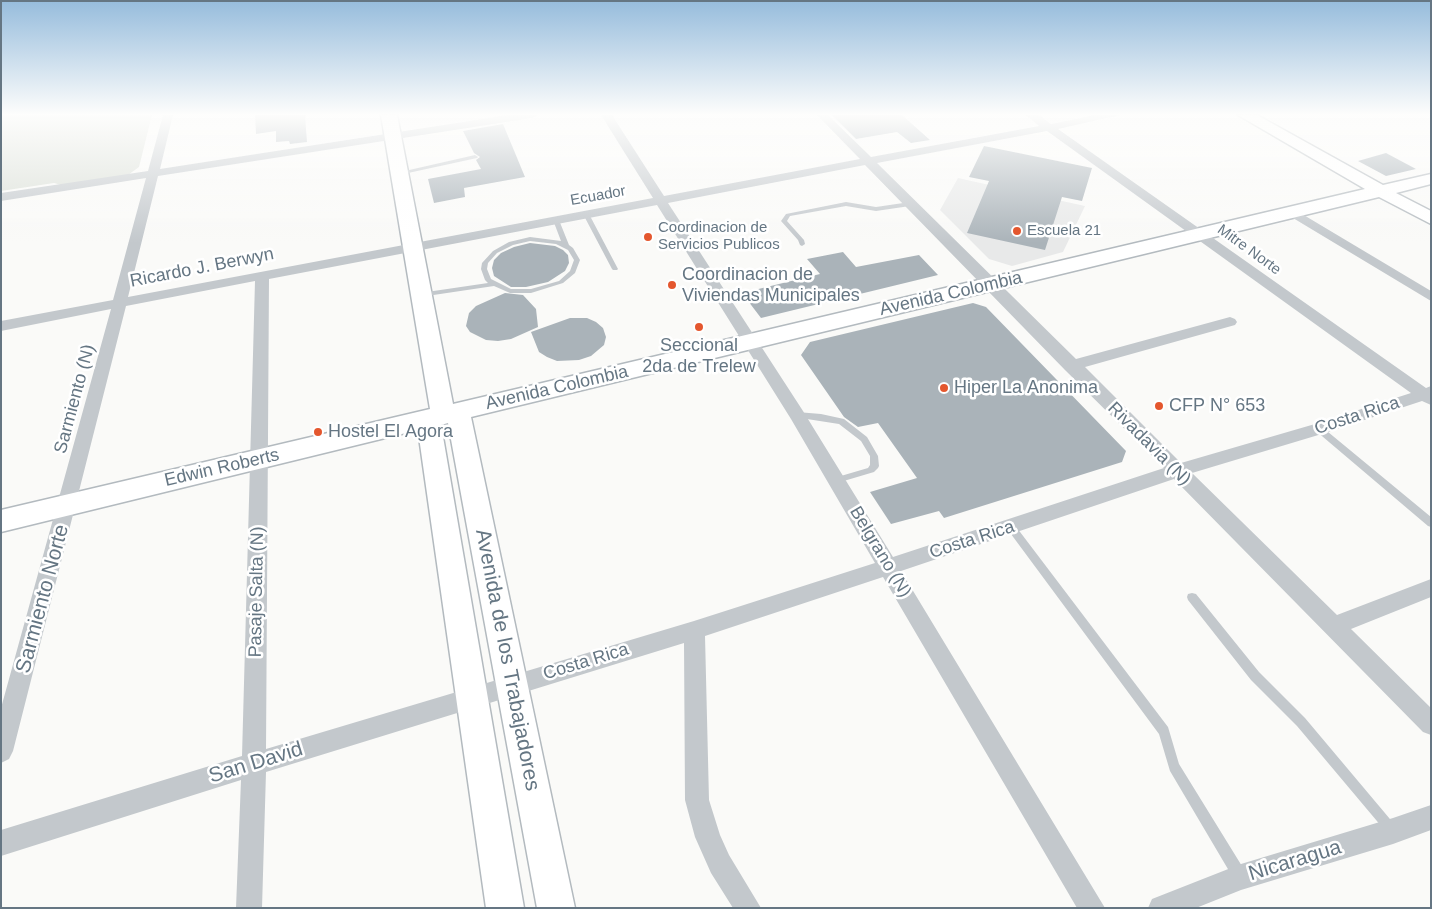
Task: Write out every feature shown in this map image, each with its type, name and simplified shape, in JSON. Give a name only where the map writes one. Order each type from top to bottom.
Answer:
[{"type":"street","name":"Sarmiento (N)","points":[[68,505],[157,157]]},
{"type":"street","points":[[1,197],[263,157]]},
{"type":"street","name":"Avenida de los Trabajadores","points":[[395,157],[410,246],[443,415],[512,684],[556,908]]},
{"type":"street","name":"Belgrano (N)","points":[[632,157],[838,480],[1092,908]]},
{"type":"street","name":"Rivadavia (N)","points":[[864,157],[989,285],[1431,724]]},
{"type":"street","name":"Ecuador","points":[[410,246],[893,157]]},
{"type":"street","name":"Mitre Norte","points":[[1090,157],[1428,395]]},
{"type":"street","points":[[1320,157],[1431,219]]},
{"type":"street","name":"Avenida Colombia","points":[[443,415],[1431,179]]},
{"type":"street","points":[[1292,212],[1431,297]]},
{"type":"street","name":"Ricardo J. Berwyn","points":[[1,326],[410,246]]},
{"type":"street","name":"Pasaje Salta (N)","points":[[249,908],[254,764],[262,276]]},
{"type":"street","points":[[1071,366],[1230,322]]},
{"type":"street","name":"Costa Rica","points":[[512,684],[694,630],[1176,471],[1428,395]]},
{"type":"street","name":"Avenida de los Trabajadores","points":[[443,415],[472,696],[505,908]]},
{"type":"street","name":"Edwin Roberts","points":[[1,521],[443,415]]},
{"type":"street","name":"Sarmiento Norte","points":[[1,751],[68,505]]},
{"type":"street","points":[[1334,626],[1431,588]]},
{"type":"street","points":[[694,630],[696,800],[708,837],[720,864],[748,908]]},
{"type":"street","name":"San David","points":[[1,843],[512,684]]},
{"type":"street","name":"Nicaragua","points":[[1161,908],[1241,877],[1392,831],[1431,817]]},
{"type":"lane","points":[[398,173],[473,157]]},
{"type":"lane","points":[[802,244],[784,221],[788,215],[846,204],[876,209],[910,204]]},
{"type":"lane","points":[[586,214],[615,269]]},
{"type":"lane","points":[[556,220],[566,245],[575,254],[576,266],[573,272],[561,282],[542,290],[520,292],[494,284],[488,280],[484,269],[489,257],[502,247],[530,239],[550,240],[566,245]]},
{"type":"lane","points":[[420,295],[494,284]]},
{"type":"lane","points":[[797,415],[841,421],[864,439],[874,456],[875,466],[871,470],[838,480]]},
{"type":"lane","points":[[1318,429],[1431,523]]},
{"type":"lane","points":[[1011,527],[1164,731],[1174,768],[1241,877]]},
{"type":"lane","points":[[1192,597],[1255,676],[1301,722],[1392,831]]},
{"type":"shaded area","points":[[1,157],[141,157],[139,167],[128,175],[65,186],[54,183],[1,191]]},
{"type":"shaded area","name":"Escuela 21","points":[[958,178],[1085,206],[1063,252],[1012,266],[989,259],[940,210]]},
{"type":"building","points":[[479,157],[517,157],[525,177],[464,188],[465,197],[434,203],[428,179],[481,169],[476,160]]},
{"type":"building","points":[[978,157],[1040,157],[1092,168],[1082,201],[1062,197],[1045,250],[967,233],[989,181],[969,177]]},
{"type":"building","points":[[1371,157],[1394,157],[1416,169],[1386,176],[1358,161]]},
{"type":"building","points":[[530,243],[555,246],[563,250],[568,255],[569,263],[565,271],[548,282],[526,287],[511,287],[494,276],[492,268],[494,260],[501,253]]},
{"type":"building","points":[[843,252],[856,267],[919,255],[938,275],[761,318],[742,293],[820,274],[807,259]]},
{"type":"building","points":[[505,293],[523,295],[536,309],[538,327],[511,339],[498,341],[486,340],[470,332],[466,326],[469,313],[476,306]]},
{"type":"building","name":"Hiper La Anonima","points":[[973,303],[986,307],[1126,451],[1122,462],[944,518],[939,511],[891,524],[870,492],[917,478],[878,423],[858,427],[844,417],[801,355],[810,342]]},
{"type":"building","points":[[570,318],[587,318],[596,322],[603,328],[606,337],[604,345],[591,356],[579,360],[557,361],[539,352],[531,332]]},
{"type":"place","name":"Escuela 21","points":[[1017,231]]},
{"type":"place","name":"Coordinacion de Servicios Publicos","points":[[648,237]]},
{"type":"place","name":"Coordinacion de Viviendas Municipales","points":[[672,285]]},
{"type":"place","name":"Seccional 2da de Trelew","points":[[699,327]]},
{"type":"place","name":"Hiper La Anonima","points":[[944,388]]},
{"type":"place","name":"CFP N° 653","points":[[1159,406]]},
{"type":"place","name":"Hostel El Agora","points":[[318,432]]}]
